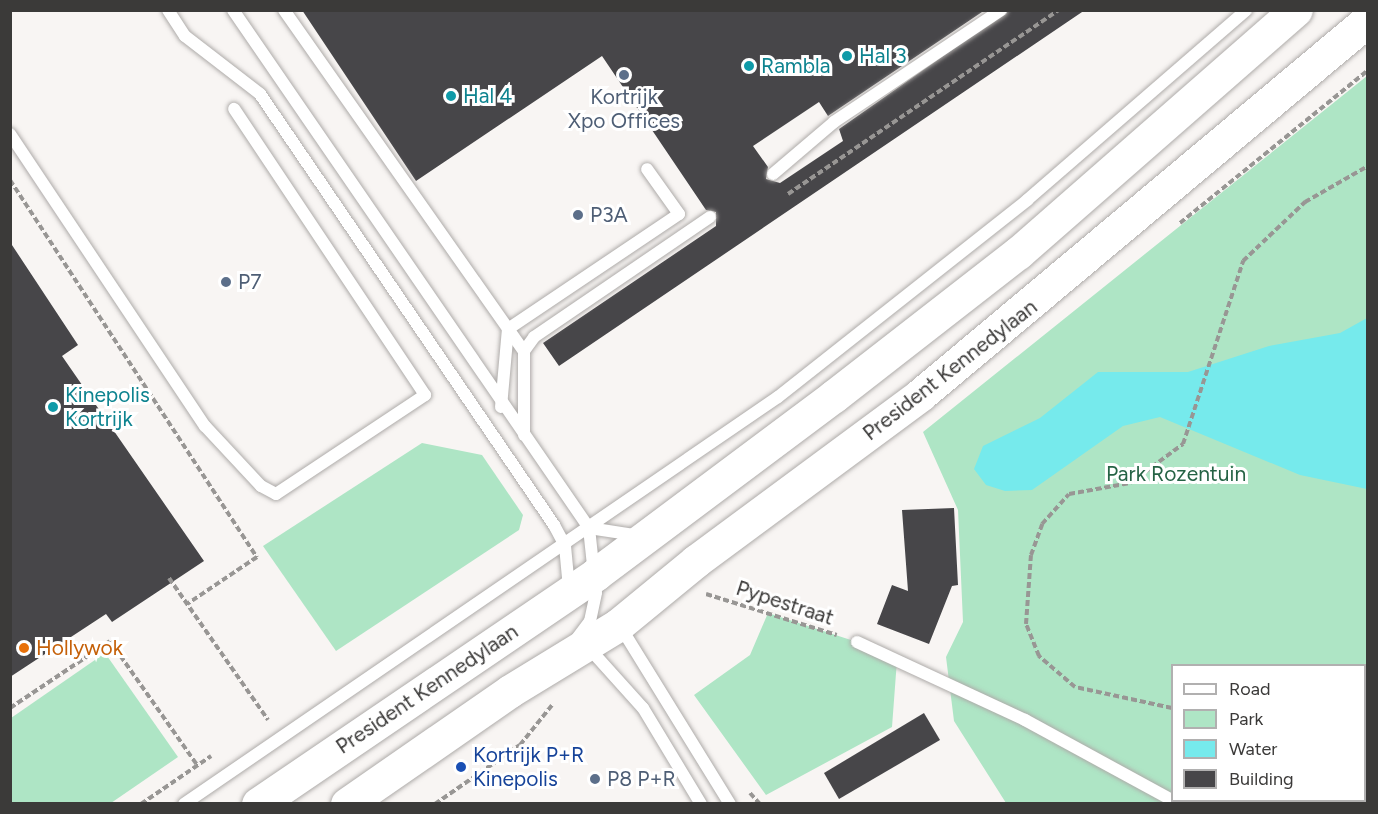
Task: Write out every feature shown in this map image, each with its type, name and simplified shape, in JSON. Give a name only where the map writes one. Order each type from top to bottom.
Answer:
[{"type":"main road","name":"President Kennedylaan","points":[[258,804],[596,574],[1018,253],[1296,10]]},
{"type":"main road","name":"President Kennedylaan","points":[[347,804],[510,691],[588,647],[995,337],[1368,20]]},
{"type":"lane","points":[[168,10],[184,36],[260,94],[565,546],[569,592]]},
{"type":"lane","points":[[233,10],[501,407],[524,435],[589,528],[596,574]]},
{"type":"lane","points":[[284,10],[524,351]]},
{"type":"lane","points":[[774,174],[834,122],[1001,10]]},
{"type":"lane","points":[[184,804],[565,546],[778,398],[1027,201],[1246,10]]},
{"type":"lane","points":[[10,134],[205,426],[261,486],[276,494],[425,395],[234,109]]},
{"type":"lane","points":[[508,329],[679,214],[647,169]]},
{"type":"lane","points":[[524,435],[524,351],[534,337],[710,217]]},
{"type":"lane","points":[[501,407],[508,329]]},
{"type":"lane","points":[[589,528],[645,536]]},
{"type":"lane","name":"President Kennedylaan","points":[[510,691],[583,630],[593,612],[596,574]]},
{"type":"lane","points":[[618,625],[730,804]]},
{"type":"lane","points":[[857,642],[1025,720],[1171,799]]},
{"type":"lane","points":[[588,647],[643,708],[701,804]]},
{"type":"path","points":[[788,194],[1059,10]]},
{"type":"path","points":[[1171,708],[1075,687],[1039,656],[1026,624],[1031,555],[1042,524],[1069,494],[1130,483],[1183,444],[1244,261],[1305,202],[1368,166]]},
{"type":"path","points":[[10,180],[257,557],[187,604]]},
{"type":"path","points":[[169,578],[267,719]]},
{"type":"path","name":"Pypestraat","points":[[703,593],[857,642]]},
{"type":"path","points":[[10,708],[110,641],[197,765]]},
{"type":"path","points":[[257,725],[276,712]]},
{"type":"path","points":[[141,804],[217,752]]},
{"type":"green space","name":"Park Rozentuin","points":[[1367,76],[1367,803],[1006,803],[954,721],[946,657],[963,622],[958,510],[923,432]]},
{"type":"green space","points":[[422,443],[482,455],[523,515],[519,530],[336,651],[263,546]]},
{"type":"green space","points":[[768,613],[857,642],[897,660],[892,727],[766,795],[694,695],[750,655]]},
{"type":"green space","points":[[105,653],[178,757],[111,803],[11,803],[11,718]]},
{"type":"water","points":[[1367,318],[1367,489],[1300,475],[1160,417],[1123,426],[1032,490],[1005,491],[986,485],[974,469],[983,446],[1040,418],[1098,372],[1188,372],[1269,346],[1340,333]]},
{"type":"building","points":[[302,10],[985,10],[828,116],[819,102],[753,146],[768,167],[766,179],[780,183],[843,141],[839,129],[1009,10],[1085,10],[559,366],[543,343],[716,226],[716,212],[706,210],[602,56],[416,181]]},
{"type":"building","name":"Kinepolis Kortrijk","points":[[10,242],[78,345],[62,356],[204,561],[112,622],[106,614],[10,677]]},
{"type":"building","points":[[954,508],[958,585],[952,586],[929,644],[877,624],[892,585],[908,591],[902,510]]},
{"type":"building","points":[[924,713],[940,740],[839,799],[824,773]]},
{"type":"place","name":"Hal 3","points":[[847,56]]},
{"type":"place","name":"Rambla","points":[[749,66]]},
{"type":"place","name":"Kortrijk Xpo Offices","points":[[624,75]]},
{"type":"place","name":"Hal 4","points":[[451,96]]},
{"type":"place","name":"P3A","points":[[578,215]]},
{"type":"place","name":"P7","points":[[226,282]]},
{"type":"place","name":"Kinepolis Kortrijk","points":[[53,407]]},
{"type":"place","name":"Hollywok","points":[[24,648]]},
{"type":"place","name":"Kortrijk P+R Kinepolis","points":[[461,767]]},
{"type":"place","name":"P8 P+R","points":[[595,779]]}]
